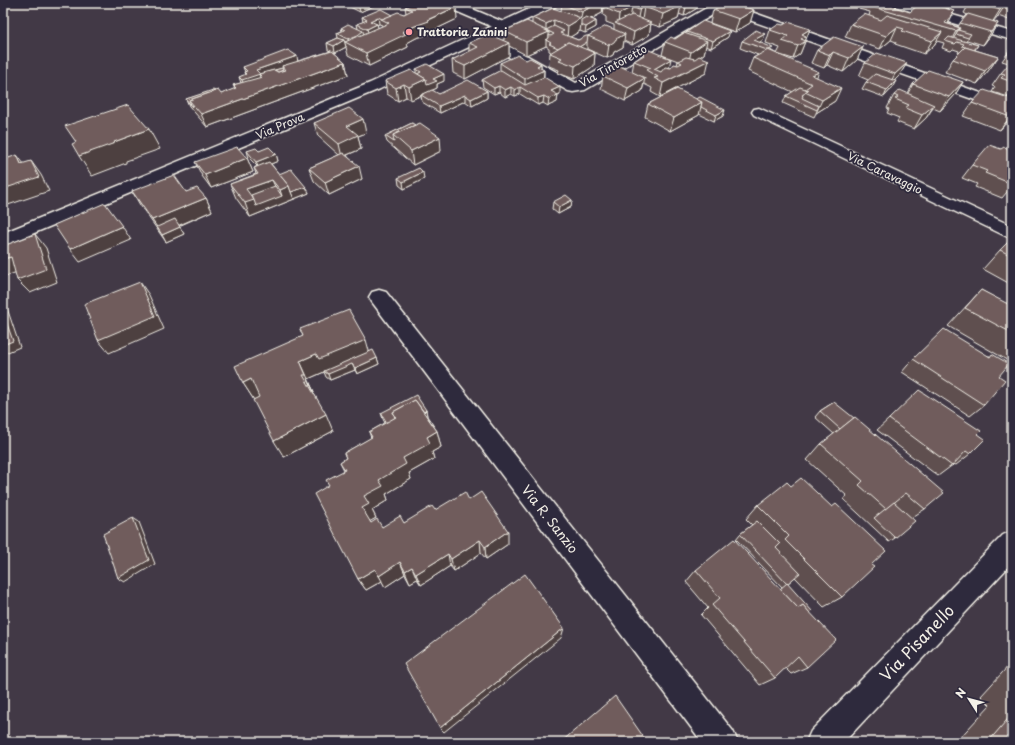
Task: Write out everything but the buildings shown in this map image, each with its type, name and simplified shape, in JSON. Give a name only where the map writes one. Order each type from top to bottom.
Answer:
[{"type":"street","points":[[448,3],[504,27]]},
{"type":"street","name":"Via Prova","points":[[3,240],[375,86],[504,27],[552,3]]},
{"type":"street","points":[[897,3],[1012,36]]},
{"type":"street","points":[[722,4],[1012,110]]},
{"type":"street","name":"Via Tintoretto","points":[[480,38],[512,53],[573,88],[580,87],[722,4]]},
{"type":"street","name":"Via Caravaggio","points":[[759,112],[1012,233]]},
{"type":"street","name":"Via R. Sanzio","points":[[379,297],[722,742]]},
{"type":"street","name":"Via Pisanello","points":[[822,742],[1012,544]]},
{"type":"place","name":"Trattoria Zanini","points":[[409,32]]}]
